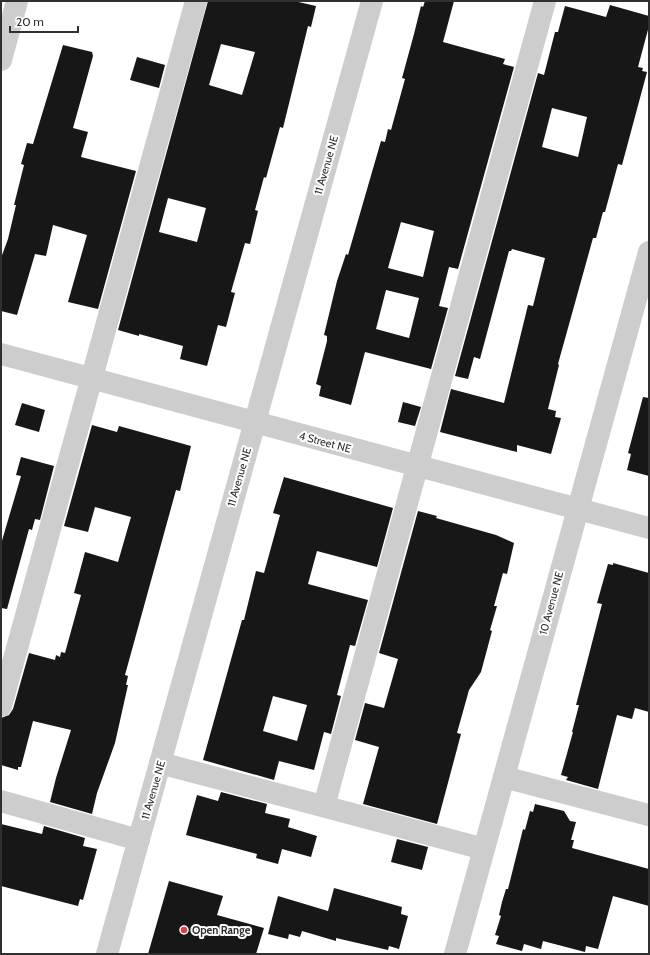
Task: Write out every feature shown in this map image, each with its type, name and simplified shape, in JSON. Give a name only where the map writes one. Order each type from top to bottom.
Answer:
[{"type":"street","points":[[1,60],[17,1]]},
{"type":"street","points":[[1,706],[196,1]]},
{"type":"street","name":"11 Avenue NE","points":[[107,954],[372,1]]},
{"type":"street","points":[[324,806],[545,1]]},
{"type":"street","name":"10 Avenue NE","points":[[455,954],[649,252]]},
{"type":"street","name":"4 Street NE","points":[[1,354],[92,380],[649,528]]},
{"type":"street","points":[[160,762],[484,849]]},
{"type":"street","points":[[504,777],[649,815]]},
{"type":"street","points":[[1,801],[139,840]]},
{"type":"building","points":[[208,1],[294,1],[316,6],[311,27],[308,26],[283,128],[280,127],[266,178],[264,177],[255,210],[258,211],[250,244],[245,243],[231,292],[235,293],[226,327],[218,325],[207,366],[180,359],[183,346],[118,330]],"holes":[[[221,44],[255,52],[242,95],[209,85]],[[168,198],[206,208],[197,242],[159,232]]]},
{"type":"building","points":[[425,1],[454,1],[443,42],[505,59],[503,64],[514,67],[458,269],[449,267],[439,306],[448,308],[431,369],[365,352],[351,405],[319,396],[321,386],[316,384],[327,341],[327,336],[324,335],[337,281],[346,254],[348,255],[381,141],[385,142],[388,129],[391,130],[405,79],[402,78],[421,6],[423,7]],"holes":[[[401,222],[434,231],[423,277],[388,268]],[[386,290],[419,298],[409,338],[376,329]]]},
{"type":"building","points":[[610,5],[649,16],[649,26],[638,67],[643,68],[642,71],[647,72],[622,165],[618,164],[605,212],[603,212],[596,238],[593,238],[558,364],[548,409],[556,411],[555,417],[561,418],[551,454],[517,445],[517,452],[440,432],[451,389],[504,403],[528,305],[533,306],[545,258],[512,249],[509,251],[480,359],[474,357],[468,379],[455,376],[538,73],[544,75],[555,32],[558,32],[565,6],[606,17]],"holes":[[[552,108],[587,117],[578,157],[542,147]]]},
{"type":"building","points":[[63,45],[92,52],[93,56],[73,128],[88,132],[81,157],[136,171],[98,309],[68,302],[87,235],[53,225],[46,256],[35,254],[17,315],[1,311],[1,258],[8,239],[16,205],[14,205],[24,165],[21,164],[27,143],[33,144]]},
{"type":"building","points":[[137,57],[165,65],[159,88],[130,80]]},
{"type":"building","points":[[643,397],[649,398],[649,476],[627,470],[631,454],[628,453]]},
{"type":"building","points":[[403,402],[421,407],[415,426],[398,422]]},
{"type":"building","points":[[22,403],[45,410],[39,432],[15,425]]},
{"type":"building","points":[[92,425],[117,432],[119,426],[191,446],[180,491],[176,490],[125,675],[128,676],[126,685],[128,685],[115,743],[97,793],[92,814],[50,802],[71,730],[33,721],[21,767],[18,767],[18,770],[1,765],[1,718],[9,715],[13,709],[29,653],[55,660],[56,655],[60,657],[61,652],[65,653],[81,595],[74,593],[85,552],[118,562],[131,517],[95,507],[88,532],[64,526]]},
{"type":"building","points":[[21,457],[54,466],[40,520],[35,519],[32,530],[29,529],[7,609],[1,608],[1,544],[21,476],[16,475]]},
{"type":"building","points":[[284,477],[393,508],[377,567],[317,551],[308,584],[368,600],[355,646],[350,645],[337,695],[341,696],[331,734],[324,732],[314,770],[279,761],[274,780],[203,760],[242,620],[244,620],[256,571],[264,573],[280,515],[273,513]],"holes":[[[273,696],[307,705],[297,741],[263,731]]]},
{"type":"building","points":[[418,511],[437,516],[436,518],[496,535],[514,543],[507,574],[503,573],[494,606],[497,606],[481,672],[469,690],[457,733],[461,734],[437,824],[363,804],[379,747],[355,740],[365,703],[384,708],[398,659],[379,653]]},
{"type":"building","points":[[613,563],[649,573],[649,712],[635,708],[632,719],[617,715],[598,789],[566,780],[568,777],[561,775],[579,705],[576,705],[602,604],[597,603],[608,564],[613,565]]},
{"type":"building","points":[[221,792],[267,804],[265,813],[290,819],[288,827],[317,836],[311,857],[282,849],[278,864],[256,858],[257,854],[186,835],[197,795],[218,801]]},
{"type":"building","points":[[535,804],[564,811],[570,821],[576,822],[571,840],[574,840],[572,848],[649,869],[649,906],[613,896],[598,949],[586,946],[585,952],[543,941],[541,949],[524,944],[522,951],[496,944],[499,936],[495,935],[501,916],[499,915],[502,902],[506,889],[508,889],[523,829],[525,830],[530,811],[533,812]]},
{"type":"building","points":[[1,824],[42,834],[44,826],[85,838],[83,846],[97,849],[83,900],[80,899],[78,906],[1,886]]},
{"type":"building","points":[[397,839],[428,847],[422,870],[391,862]]},
{"type":"building","name":"Open Range","points":[[169,881],[223,896],[217,915],[264,928],[256,954],[148,954]]},
{"type":"building","points":[[334,888],[402,907],[401,914],[408,916],[399,949],[389,946],[388,950],[336,938],[336,941],[302,931],[300,937],[289,934],[288,939],[268,934],[278,896],[328,911]]},
{"type":"place","name":"Open Range","points":[[184,930]]}]
